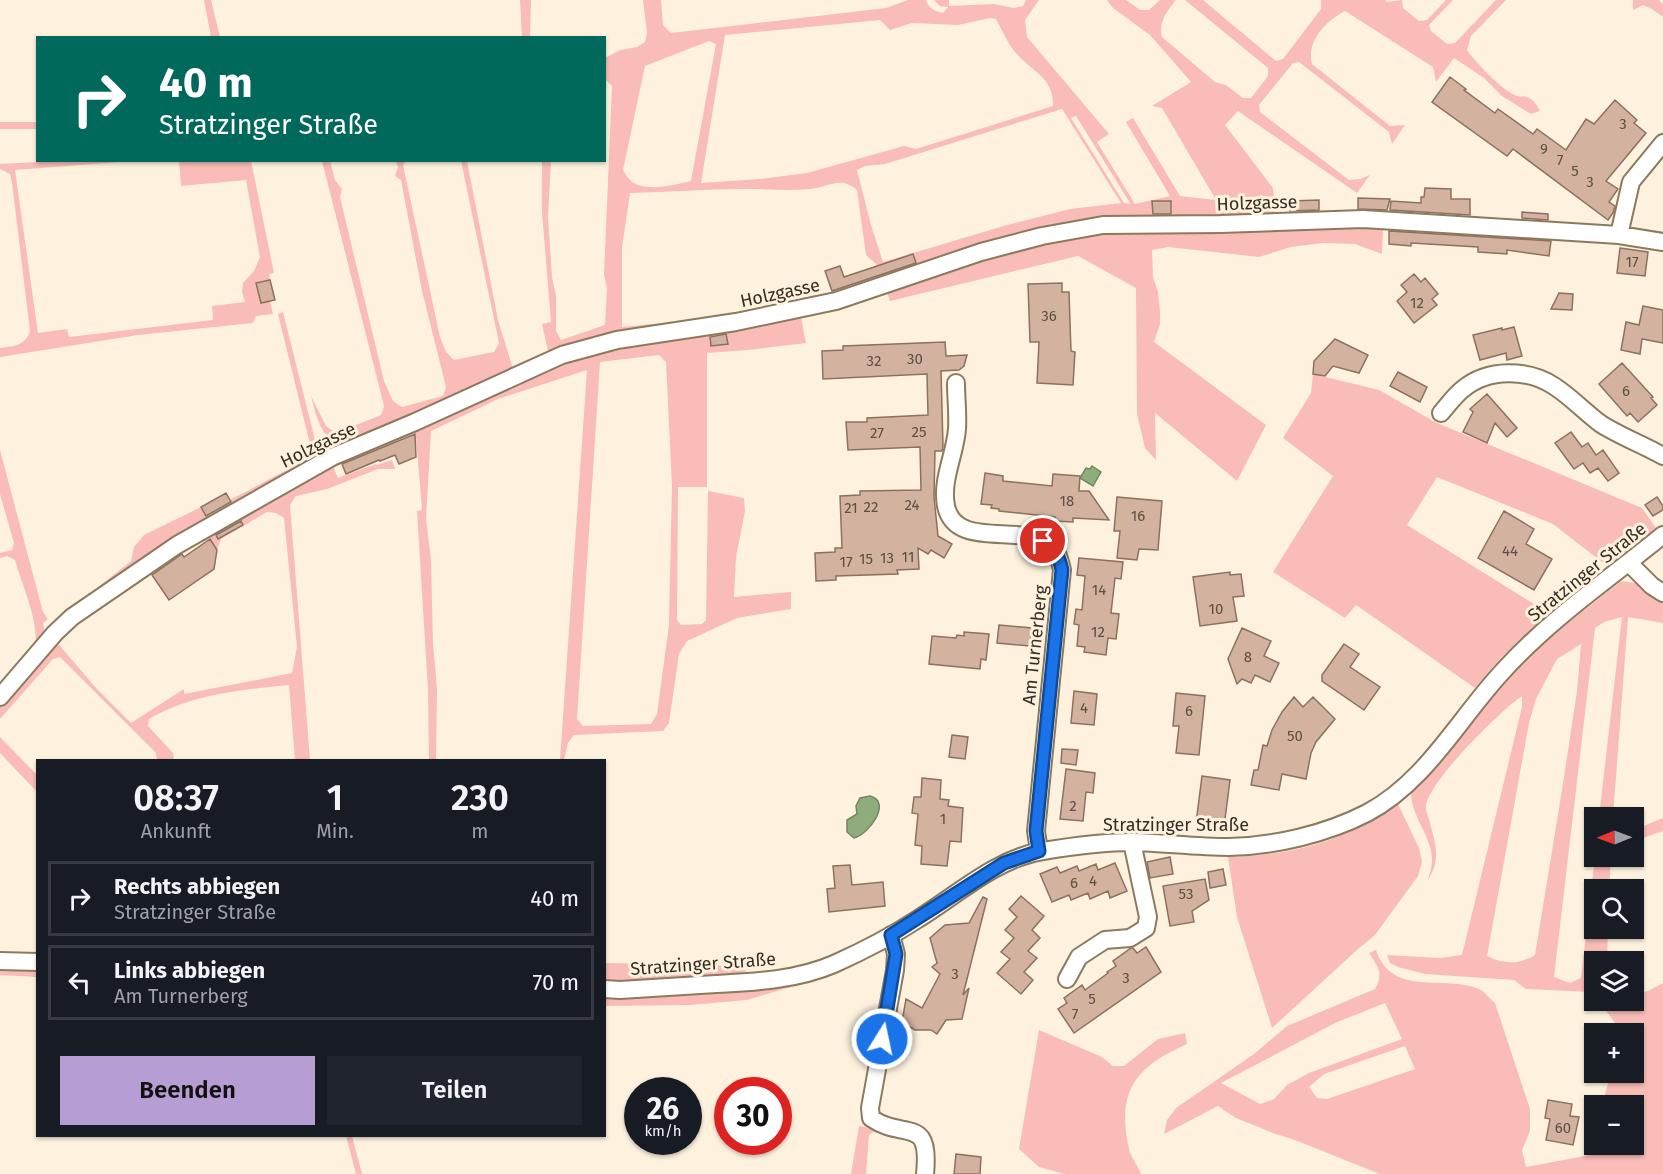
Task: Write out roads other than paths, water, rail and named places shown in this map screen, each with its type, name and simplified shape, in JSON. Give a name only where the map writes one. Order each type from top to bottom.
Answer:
[{"type":"street","points":[[1619,235],[1632,182],[1663,143]]},
{"type":"street","name":"Holzgasse","points":[[0,698],[55,633],[72,617],[209,525],[332,457],[562,355],[586,347],[616,339],[736,322],[836,301],[981,252],[1042,236],[1103,225],[1363,219],[1619,235],[1663,242]]},
{"type":"street","points":[[1441,413],[1462,389],[1475,381],[1494,375],[1515,373],[1534,376],[1554,386],[1602,424],[1663,456]]},
{"type":"street","name":"Am Turnerberg","points":[[956,383],[957,430],[945,489],[947,508],[951,516],[956,523],[970,532],[1030,537],[1043,541],[1053,547],[1059,556],[1062,570],[1036,831],[1039,851]]},
{"type":"street","name":"Stratzinger Straße","points":[[606,989],[748,982],[793,977],[831,965],[891,935],[1004,863],[1039,851],[1132,842],[1229,847],[1265,844],[1309,835],[1369,812],[1398,792],[1424,767],[1502,672],[1534,639],[1663,535]]},
{"type":"street","points":[[1629,563],[1652,586],[1663,593]]},
{"type":"street","points":[[1067,979],[1079,957],[1105,940],[1130,938],[1146,928],[1148,917],[1132,842]]},
{"type":"street","points":[[891,935],[896,954],[895,970],[870,1108],[871,1118],[878,1123],[914,1131],[924,1141],[927,1157],[925,1174]]},
{"type":"street","points":[[0,961],[36,962]]}]
